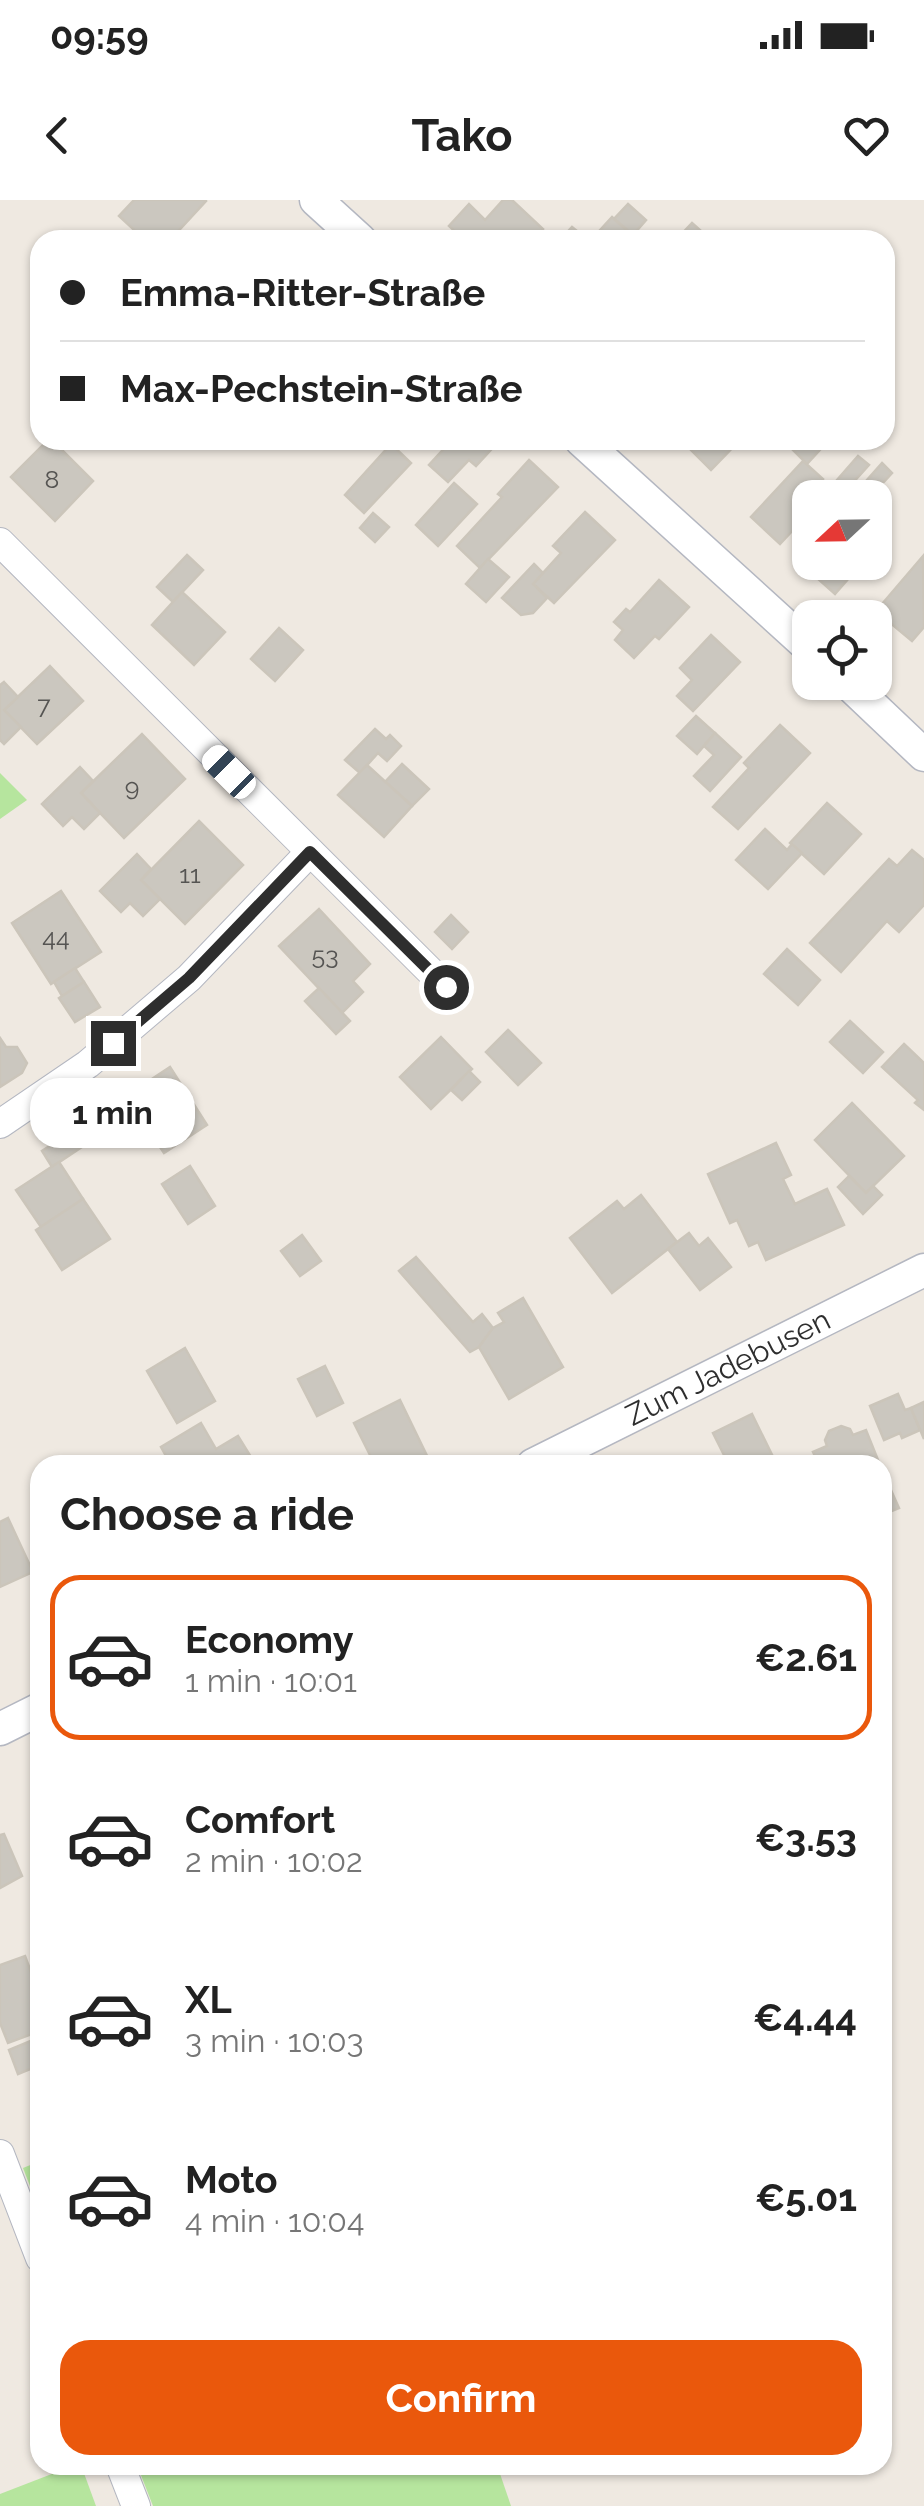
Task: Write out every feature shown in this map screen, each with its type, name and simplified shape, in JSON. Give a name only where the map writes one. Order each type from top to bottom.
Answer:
[{"type":"street","points":[[316,200],[349,230]]},
{"type":"street","points":[[592,450],[792,632]]},
{"type":"street","points":[[0,542],[446,987]]},
{"type":"street","points":[[866,700],[924,756]]},
{"type":"street","points":[[0,1124],[88,1064],[189,978],[310,852]]},
{"type":"street","name":"Zum Jadebusen","points":[[553,1455],[924,1270]]},
{"type":"street","points":[[0,1729],[30,1714]]},
{"type":"street","points":[[0,2154],[30,2232]]},
{"type":"street","points":[[124,2475],[136,2506]]},
{"type":"green space","points":[[0,773],[27,800],[0,819]]},
{"type":"green space","points":[[30,2165],[30,2186],[23,2168]]},
{"type":"green space","points":[[49,2475],[85,2475],[96,2506],[0,2506],[0,2494]]},
{"type":"green space","points":[[141,2475],[500,2475],[511,2506],[153,2506]]},
{"type":"building","points":[[134,200],[206,201],[179,230],[134,230],[119,216]]},
{"type":"building","points":[[503,200],[512,200],[543,229],[453,230],[449,226],[469,204],[485,220]]},
{"type":"building","points":[[628,204],[646,220],[637,230],[627,230],[614,219]]},
{"type":"building","points":[[612,217],[627,230],[600,230]]},
{"type":"building","points":[[38,450],[62,450],[93,481],[55,521],[11,477]]},
{"type":"building","points":[[386,450],[397,450],[411,463],[364,513],[345,495]]},
{"type":"building","points":[[443,450],[491,450],[476,466],[469,460],[448,482],[429,465]]},
{"type":"building","points":[[691,450],[730,450],[711,470]]},
{"type":"building","points":[[793,450],[820,450],[807,464]]},
{"type":"building","points":[[858,456],[869,465],[855,480],[837,480]]},
{"type":"building","points":[[529,460],[558,487],[480,568],[457,546],[502,497],[498,494]]},
{"type":"building","points":[[803,461],[823,479],[792,480],[792,531],[780,544],[751,517]]},
{"type":"building","points":[[882,463],[892,473],[886,480],[867,480]]},
{"type":"building","points":[[454,483],[477,504],[438,546],[416,525]]},
{"type":"building","points":[[585,512],[615,540],[554,603],[533,584],[561,553],[553,546]]},
{"type":"building","points":[[373,513],[389,527],[375,542],[360,528]]},
{"type":"building","points":[[187,555],[203,570],[173,602],[157,587]]},
{"type":"building","points":[[923,556],[924,627],[912,641],[892,624],[892,600],[885,600]]},
{"type":"building","points":[[488,559],[509,577],[486,602],[466,584]]},
{"type":"building","points":[[534,564],[543,573],[533,584],[547,598],[533,613],[521,615],[502,598]]},
{"type":"building","points":[[659,580],[689,607],[659,639],[655,636],[634,658],[615,640],[623,630],[614,622],[626,609],[630,612]]},
{"type":"building","points":[[819,580],[847,580],[835,594]]},
{"type":"building","points":[[182,592],[225,632],[194,665],[152,625]]},
{"type":"building","points":[[279,628],[303,650],[275,681],[251,659]]},
{"type":"building","points":[[711,635],[740,662],[693,711],[677,696],[692,680],[680,668]]},
{"type":"building","points":[[50,666],[83,701],[37,744],[4,710]]},
{"type":"building","points":[[4,682],[18,697],[4,710],[21,727],[4,744],[0,740],[0,685]]},
{"type":"building","points":[[696,716],[715,733],[697,754],[677,736]]},
{"type":"building","points":[[780,725],[810,753],[738,829],[713,807],[749,768],[744,763]]},
{"type":"building","points":[[375,729],[386,739],[390,735],[401,746],[387,761],[378,753],[360,773],[345,760]]},
{"type":"building","points":[[715,733],[741,757],[710,791],[694,776],[714,755],[704,746]]},
{"type":"building","points":[[142,734],[185,779],[124,838],[81,793]]},
{"type":"building","points":[[402,764],[429,789],[412,806],[385,782]]},
{"type":"building","points":[[367,765],[412,806],[384,837],[338,795]]},
{"type":"building","points":[[80,767],[93,781],[81,793],[100,813],[84,829],[72,817],[63,826],[42,804]]},
{"type":"building","points":[[827,803],[861,834],[824,874],[790,843]]},
{"type":"building","points":[[199,821],[243,865],[185,924],[141,880]]},
{"type":"building","points":[[765,829],[787,850],[792,844],[802,853],[768,889],[736,860]]},
{"type":"building","points":[[912,850],[924,860],[924,905],[899,932],[887,921],[841,972],[810,943],[889,859],[897,866]]},
{"type":"building","points":[[137,854],[151,869],[141,880],[160,899],[143,916],[130,903],[121,912],[100,891]]},
{"type":"building","points":[[61,891],[101,952],[51,984],[12,923]]},
{"type":"building","points":[[319,909],[370,964],[353,981],[363,992],[342,1013],[279,946]]},
{"type":"building","points":[[451,915],[468,932],[452,949],[435,932]]},
{"type":"building","points":[[787,949],[820,980],[798,1005],[764,974]]},
{"type":"building","points":[[75,968],[84,982],[62,996],[54,982]]},
{"type":"building","points":[[84,982],[100,1007],[75,1022],[59,998]]},
{"type":"building","points":[[319,988],[350,1021],[336,1034],[305,1001]]},
{"type":"building","points":[[850,1021],[883,1052],[863,1073],[830,1042]]},
{"type":"building","points":[[508,1030],[541,1063],[518,1085],[486,1052]]},
{"type":"building","points":[[441,1037],[472,1069],[431,1109],[400,1077]]},
{"type":"building","points":[[0,1038],[6,1047],[17,1047],[27,1063],[22,1073],[0,1087]]},
{"type":"building","points":[[904,1044],[924,1063],[924,1110],[882,1067]]},
{"type":"building","points":[[170,1067],[207,1125],[164,1153],[126,1096]]},
{"type":"building","points":[[469,1071],[480,1082],[462,1100],[451,1090]]},
{"type":"building","points":[[852,1103],[904,1156],[866,1193],[815,1140]]},
{"type":"building","points":[[81,1126],[91,1141],[52,1167],[42,1151]]},
{"type":"building","points":[[776,1143],[791,1175],[783,1179],[795,1204],[827,1189],[844,1225],[766,1260],[758,1242],[749,1246],[737,1220],[730,1223],[708,1174]]},
{"type":"building","points":[[59,1162],[83,1199],[41,1227],[16,1190]]},
{"type":"building","points":[[190,1166],[215,1206],[188,1224],[162,1184]]},
{"type":"building","points":[[849,1176],[866,1193],[873,1186],[882,1195],[863,1214],[838,1187]]},
{"type":"building","points":[[641,1195],[677,1242],[612,1293],[570,1238],[617,1201],[624,1209]]},
{"type":"building","points":[[83,1199],[110,1239],[62,1270],[36,1230]]},
{"type":"building","points":[[689,1233],[699,1246],[708,1238],[731,1267],[700,1290],[668,1249]]},
{"type":"building","points":[[302,1235],[321,1261],[300,1276],[281,1251]]},
{"type":"building","points":[[416,1257],[473,1322],[482,1314],[493,1328],[479,1347],[470,1352],[399,1271]]},
{"type":"building","points":[[523,1298],[563,1367],[509,1399],[479,1347],[493,1328],[504,1322],[498,1313]]},
{"type":"building","points":[[185,1348],[215,1401],[177,1423],[147,1371]]},
{"type":"building","points":[[325,1366],[343,1403],[317,1416],[298,1379]]},
{"type":"building","points":[[898,1394],[905,1410],[911,1408],[920,1430],[884,1440],[870,1406]]},
{"type":"building","points":[[400,1400],[427,1455],[370,1455],[354,1423]]},
{"type":"building","points":[[924,1402],[924,1439],[911,1408]]},
{"type":"building","points":[[752,1414],[772,1455],[724,1455],[713,1433]]},
{"type":"building","points":[[201,1423],[216,1449],[238,1436],[250,1455],[165,1455],[161,1447]]},
{"type":"building","points":[[841,1426],[853,1435],[866,1430],[876,1455],[814,1455],[813,1452],[827,1446],[829,1431]]},
{"type":"building","points":[[892,1492],[899,1508],[892,1511]]},
{"type":"building","points":[[8,1518],[30,1573],[0,1587],[0,1522]]},
{"type":"building","points":[[4,1834],[22,1876],[0,1888],[0,1835]]},
{"type":"building","points":[[25,1956],[30,1969],[30,2035],[8,2043],[0,2023],[0,1965]]},
{"type":"building","points":[[30,2041],[30,2069],[18,2074],[9,2050]]},
{"type":"route","points":[[113,1043],[189,978],[310,852],[446,987]]}]
